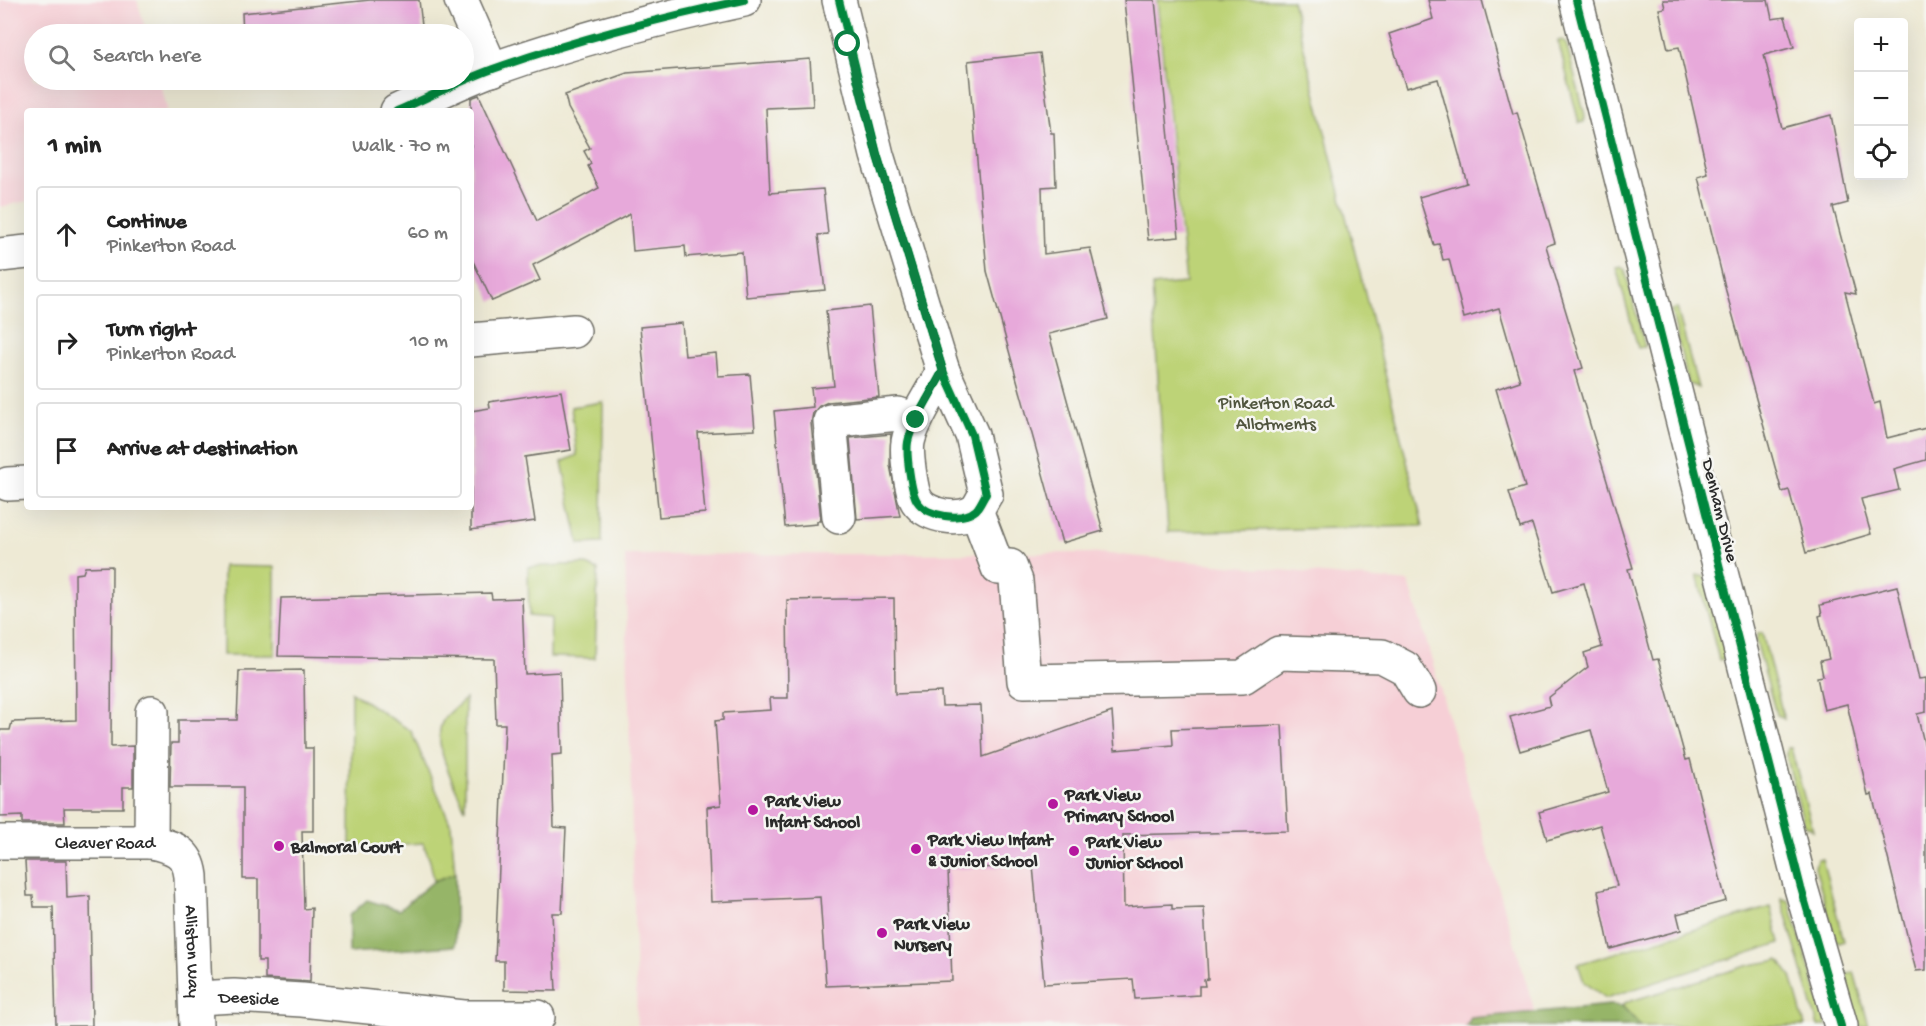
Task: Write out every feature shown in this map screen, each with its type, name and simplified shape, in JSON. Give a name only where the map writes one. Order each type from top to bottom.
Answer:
[{"type":"street","points":[[461,0],[472,24]]},
{"type":"street","points":[[474,78],[492,70],[657,19],[744,0]]},
{"type":"street","points":[[838,0],[877,155],[943,371],[972,435],[986,494],[976,510],[963,516],[947,516],[929,512],[917,503],[912,489],[908,443],[916,420],[943,371]]},
{"type":"street","name":"Denham Drive","points":[[1576,0],[1800,888],[1841,1026]]},
{"type":"street","points":[[474,29],[492,70]]},
{"type":"street","points":[[404,108],[446,90]]},
{"type":"street","points":[[0,255],[24,252]]},
{"type":"street","points":[[474,340],[574,331]]},
{"type":"street","points":[[839,517],[830,421],[898,414],[916,420]]},
{"type":"street","points":[[976,510],[998,568],[1010,566],[1016,581],[1024,681],[1243,677],[1279,654],[1359,655],[1382,656],[1405,668],[1419,691]]},
{"type":"street","points":[[151,842],[152,712]]},
{"type":"street","name":"Cleaver Road","points":[[0,842],[151,842],[173,847],[183,854],[189,865],[190,876]]},
{"type":"street","name":"Alliston Way","points":[[190,876],[196,1012]]},
{"type":"street","name":"Deeside","points":[[196,1012],[234,996],[302,1013],[430,1020],[464,1017],[538,1017]]},
{"type":"shaded area","points":[[0,0],[137,0],[144,24],[24,24],[24,90],[162,90],[167,108],[24,108],[24,202],[0,207]]},
{"type":"shaded area","name":"Park View Primary School","points":[[1099,553],[1409,582],[1539,1026],[637,1026],[625,555]]},
{"type":"green space","name":"Pinkerton Road Allotments","points":[[1157,0],[1292,0],[1423,526],[1168,532],[1152,286],[1186,283]]},
{"type":"green space","points":[[1562,40],[1566,43],[1585,115],[1584,122],[1579,123],[1558,41]]},
{"type":"green space","points":[[1621,266],[1625,270],[1645,347],[1638,348],[1616,267]]},
{"type":"green space","points":[[1677,308],[1698,388],[1688,383],[1671,310]]},
{"type":"green space","points":[[603,402],[602,543],[579,544],[562,462],[577,455],[571,407]]},
{"type":"green space","points":[[584,564],[598,570],[595,658],[550,657],[551,618],[529,616],[528,567]]},
{"type":"green space","points":[[223,566],[275,567],[275,655],[223,655]]},
{"type":"green space","points":[[1697,575],[1705,577],[1725,651],[1724,659],[1719,660]]},
{"type":"green space","points":[[1758,633],[1762,633],[1784,719],[1776,714],[1756,641]]},
{"type":"green space","points":[[351,692],[411,731],[451,825],[455,873],[434,881],[423,843],[362,847],[359,843],[350,845]]},
{"type":"green space","points":[[465,699],[465,809],[450,777],[442,751],[440,728],[444,719]]},
{"type":"green space","points":[[1787,748],[1791,748],[1813,830],[1804,824],[1786,755]]},
{"type":"green space","points":[[1817,859],[1822,859],[1844,941],[1839,943],[1835,939],[1815,867]]},
{"type":"green space","points":[[455,873],[455,946],[349,953],[349,916],[367,900],[399,910],[434,881]]},
{"type":"green space","points":[[1781,898],[1789,901],[1827,1026],[1818,1026]]},
{"type":"green space","points":[[1771,907],[1780,943],[1606,998],[1584,982],[1578,964]]},
{"type":"green space","points":[[1779,960],[1791,976],[1805,1026],[1641,1026],[1622,1006],[1624,1003],[1750,965]]},
{"type":"green space","points":[[1854,972],[1869,1026],[1859,1026],[1845,979],[1848,974]]},
{"type":"green space","points":[[1610,1005],[1622,1006],[1641,1026],[1466,1026],[1471,1018]]},
{"type":"building","points":[[370,0],[419,0],[422,24],[243,24],[242,13]]},
{"type":"building","points":[[1124,0],[1155,0],[1179,237],[1148,240]]},
{"type":"building","points":[[1428,0],[1482,0],[1513,114],[1517,112],[1555,243],[1546,246],[1583,368],[1574,371],[1633,568],[1628,569],[1653,660],[1658,659],[1686,760],[1690,759],[1726,901],[1677,914],[1681,930],[1610,949],[1598,891],[1617,886],[1600,825],[1547,840],[1539,812],[1608,792],[1591,730],[1520,751],[1510,717],[1550,706],[1548,698],[1588,667],[1584,653],[1602,647],[1584,583],[1553,592],[1532,524],[1520,528],[1509,492],[1525,487],[1496,389],[1520,381],[1499,308],[1464,318],[1449,259],[1443,260],[1439,244],[1434,245],[1419,197],[1467,183],[1438,79],[1406,88],[1389,34],[1433,19]]},
{"type":"building","points":[[1663,0],[1768,0],[1772,19],[1785,17],[1794,47],[1764,55],[1782,128],[1831,115],[1848,203],[1833,207],[1856,294],[1845,292],[1874,404],[1880,402],[1887,438],[1926,428],[1926,460],[1894,469],[1899,490],[1861,499],[1871,534],[1806,553],[1789,490],[1782,492],[1726,291],[1698,177],[1708,174],[1679,47],[1668,49],[1659,9],[1665,8]]},
{"type":"building","points":[[1040,53],[1051,133],[1054,133],[1056,186],[1042,187],[1044,254],[1090,248],[1108,319],[1049,334],[1103,531],[1062,543],[987,271],[968,61]]},
{"type":"building","points":[[810,59],[813,106],[766,108],[770,193],[823,189],[828,234],[818,235],[825,290],[746,297],[742,252],[686,257],[685,246],[633,251],[630,214],[533,265],[540,280],[492,301],[474,263],[474,108],[471,108],[471,98],[479,95],[537,221],[599,188],[588,166],[591,164],[584,151],[590,148],[568,108],[565,95],[627,73]]},
{"type":"building","points":[[870,306],[879,397],[828,402],[819,406],[813,413],[811,423],[821,521],[817,521],[817,524],[785,527],[774,411],[813,407],[811,388],[834,386],[826,311]]},
{"type":"building","points":[[682,323],[685,356],[716,353],[718,376],[750,374],[755,430],[698,433],[705,513],[659,517],[640,327]]},
{"type":"building","points":[[561,391],[571,450],[525,457],[535,521],[471,530],[471,510],[474,510],[474,411],[490,408],[489,402]]},
{"type":"building","points":[[891,434],[890,465],[900,516],[857,519],[850,438]]},
{"type":"building","points":[[112,566],[111,747],[133,746],[133,787],[123,787],[123,808],[64,808],[65,823],[22,823],[22,816],[0,817],[0,730],[10,730],[12,722],[76,720],[75,574],[83,573],[85,567]]},
{"type":"building","points":[[1897,586],[1919,679],[1926,678],[1926,712],[1917,714],[1926,751],[1926,970],[1916,971],[1872,794],[1868,795],[1847,704],[1824,710],[1817,677],[1823,676],[1820,661],[1829,659],[1819,616],[1822,615],[1820,605]]},
{"type":"building","points":[[491,593],[492,599],[522,598],[525,674],[560,672],[562,754],[552,755],[554,827],[566,828],[562,913],[552,913],[556,991],[504,990],[504,961],[495,961],[505,724],[496,724],[494,659],[278,656],[281,598]]},
{"type":"building","name":"Park View Infant & Junior School","points":[[894,598],[895,694],[941,692],[942,706],[981,705],[983,757],[1112,712],[1115,750],[1173,745],[1172,729],[1282,725],[1288,831],[1123,835],[1124,907],[1172,904],[1172,909],[1204,908],[1208,979],[1204,980],[1205,986],[1199,986],[1199,995],[1135,999],[1133,979],[1044,984],[1033,866],[948,869],[952,981],[826,986],[820,897],[711,902],[707,807],[721,805],[715,721],[723,720],[723,713],[771,710],[770,698],[788,698],[787,600]]},
{"type":"building","name":"Balmoral Court","points":[[304,670],[305,748],[313,748],[313,831],[302,831],[304,909],[312,908],[310,982],[265,979],[265,961],[258,961],[258,879],[243,879],[243,787],[170,787],[171,743],[178,743],[178,720],[237,720],[239,671]]},
{"type":"building","points":[[25,861],[66,861],[67,898],[90,896],[92,1026],[56,1026],[53,907],[34,907],[33,896],[27,896]]},
{"type":"cycle path","points":[[474,77],[524,58],[586,39],[744,0]]},
{"type":"cycle path","points":[[839,0],[877,155],[943,371]]},
{"type":"cycle path","points":[[1576,0],[1801,888],[1841,1026]]},
{"type":"cycle path","points":[[404,108],[444,90]]},
{"type":"cycle path","points":[[943,371],[972,435],[986,494],[976,510],[970,514],[954,517],[928,511],[917,501],[913,490],[908,447],[910,434],[918,416],[943,371]]},
{"type":"place","name":"Park View Primary School","points":[[1053,804]]},
{"type":"place","name":"Park View Infant School","points":[[753,810]]},
{"type":"place","name":"Balmoral Court","points":[[279,846]]},
{"type":"place","name":"Park View Infant & Junior School","points":[[916,849]]},
{"type":"place","name":"Park View Junior School","points":[[1074,851]]},
{"type":"place","name":"Park View Nursery","points":[[882,933]]},
{"type":"route","points":[[848,44],[877,155],[943,371],[916,420]]}]
